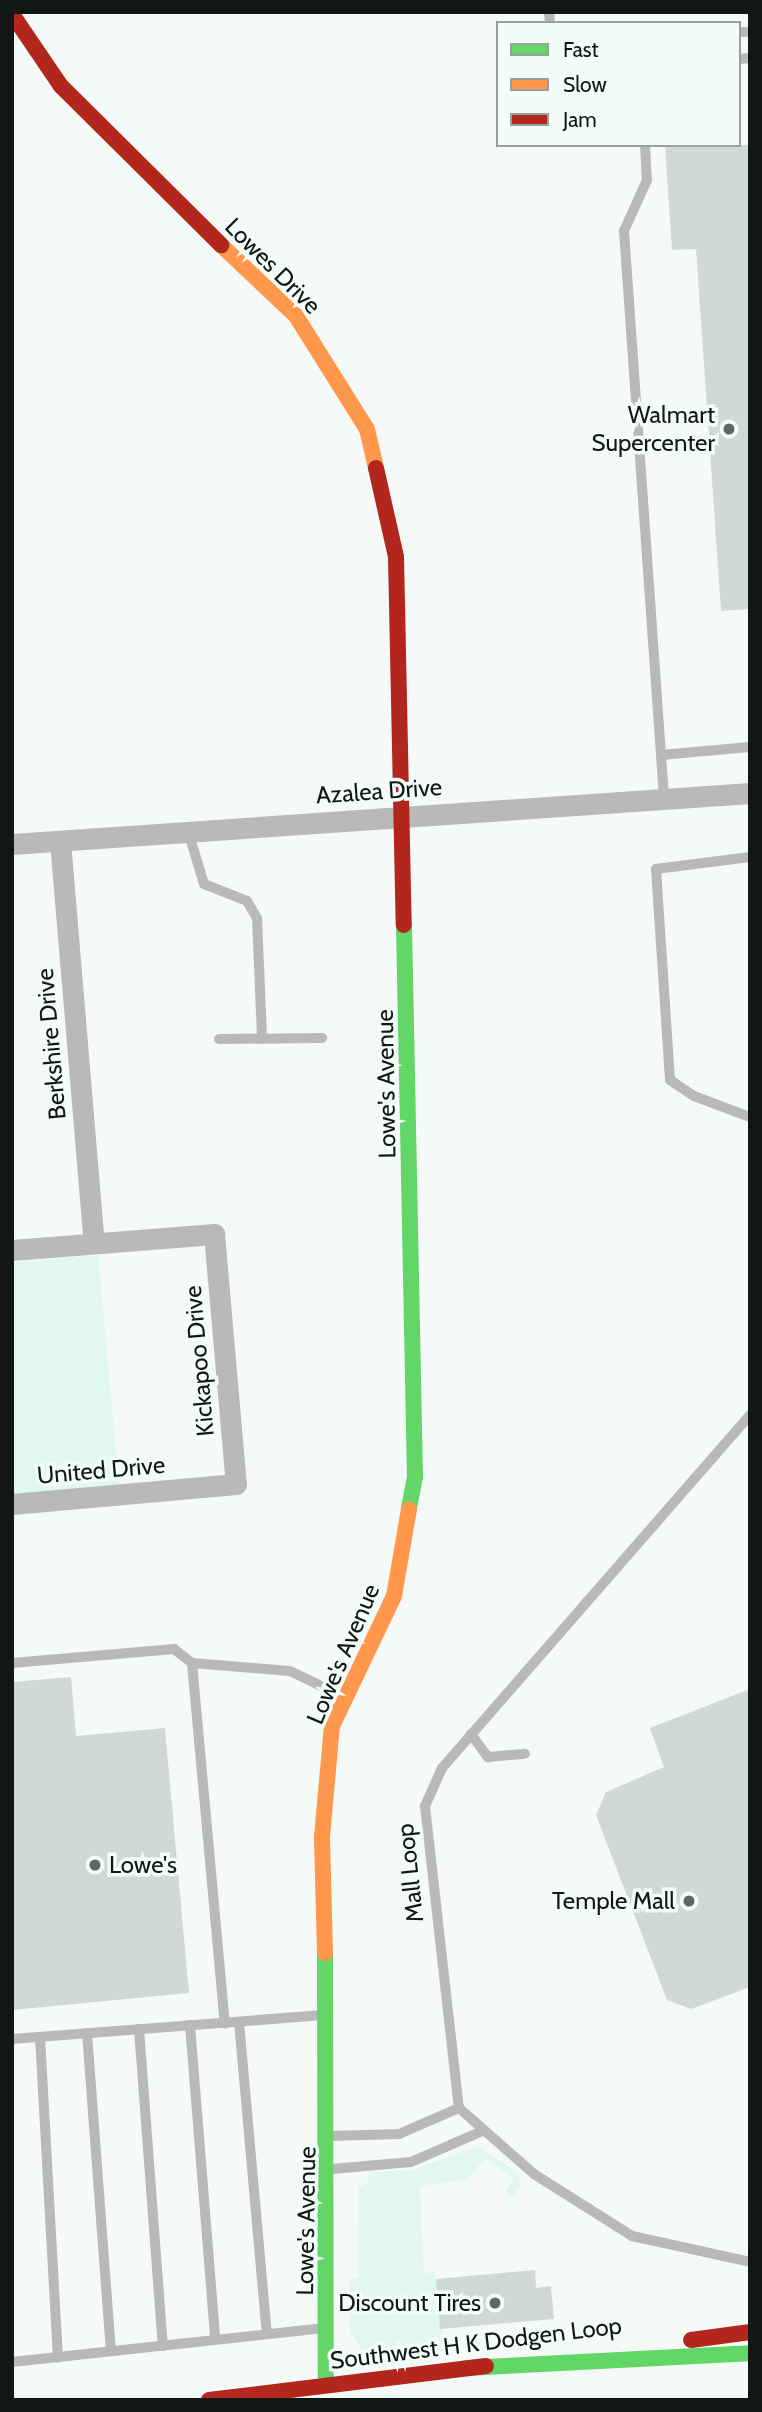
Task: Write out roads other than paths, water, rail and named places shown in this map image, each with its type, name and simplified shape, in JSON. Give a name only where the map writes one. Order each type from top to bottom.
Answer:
[{"type":"main road","name":"Lowes Drive","points":[[12,14],[61,86],[114,143],[296,316],[367,429],[396,556],[404,815]]},
{"type":"main road","name":"Lowe's Avenue","points":[[326,2385],[330,2136],[323,2015],[322,1838],[332,1726],[394,1596],[415,1477],[404,815]]},
{"type":"main road","name":"Southwest H K Dodgen Loop","points":[[209,2400],[750,2332]]},
{"type":"main road","points":[[466,2368],[750,2353]]},
{"type":"street","name":"Azalea Drive","points":[[12,844],[750,793]]},
{"type":"street","name":"Berkshire Drive","points":[[60,841],[94,1243]]},
{"type":"street","name":"Kickapoo Drive","points":[[94,1243],[214,1234],[236,1484]]},
{"type":"street","points":[[12,1250],[94,1243]]},
{"type":"street","name":"United Drive","points":[[12,1504],[236,1484]]},
{"type":"lane","points":[[645,147],[646,180],[624,231],[664,798]]},
{"type":"lane","points":[[661,755],[750,747]]},
{"type":"lane","points":[[188,831],[204,884],[247,901],[257,918],[262,1038]]},
{"type":"lane","points":[[750,857],[656,869],[670,1080],[694,1096],[750,1117]]},
{"type":"lane","points":[[219,1039],[322,1038]]},
{"type":"lane","name":"Mall Loop","points":[[459,2108],[425,1806],[442,1768],[750,1415]]},
{"type":"lane","points":[[12,1663],[174,1650],[192,1663],[290,1671],[346,1698]]},
{"type":"lane","points":[[192,1663],[225,2023]]},
{"type":"lane","points":[[471,1734],[488,1756],[525,1754]]},
{"type":"lane","points":[[12,2039],[323,2015]]},
{"type":"lane","points":[[239,2022],[267,2334]]},
{"type":"lane","points":[[190,2025],[215,2339]]},
{"type":"lane","points":[[139,2029],[163,2346]]},
{"type":"lane","points":[[87,2033],[111,2351]]},
{"type":"lane","points":[[40,2037],[58,2357]]},
{"type":"lane","points":[[330,2136],[399,2134],[459,2108],[480,2132],[632,2236],[750,2262]]},
{"type":"lane","points":[[329,2169],[411,2162],[480,2132]]},
{"type":"lane","points":[[12,2362],[327,2327]]},
{"type":"place","name":"Walmart Supercenter","points":[[729,429]]},
{"type":"place","name":"Lowe's","points":[[95,1865]]},
{"type":"place","name":"Temple Mall","points":[[689,1901]]},
{"type":"place","name":"Discount Tires","points":[[495,2303]]}]
